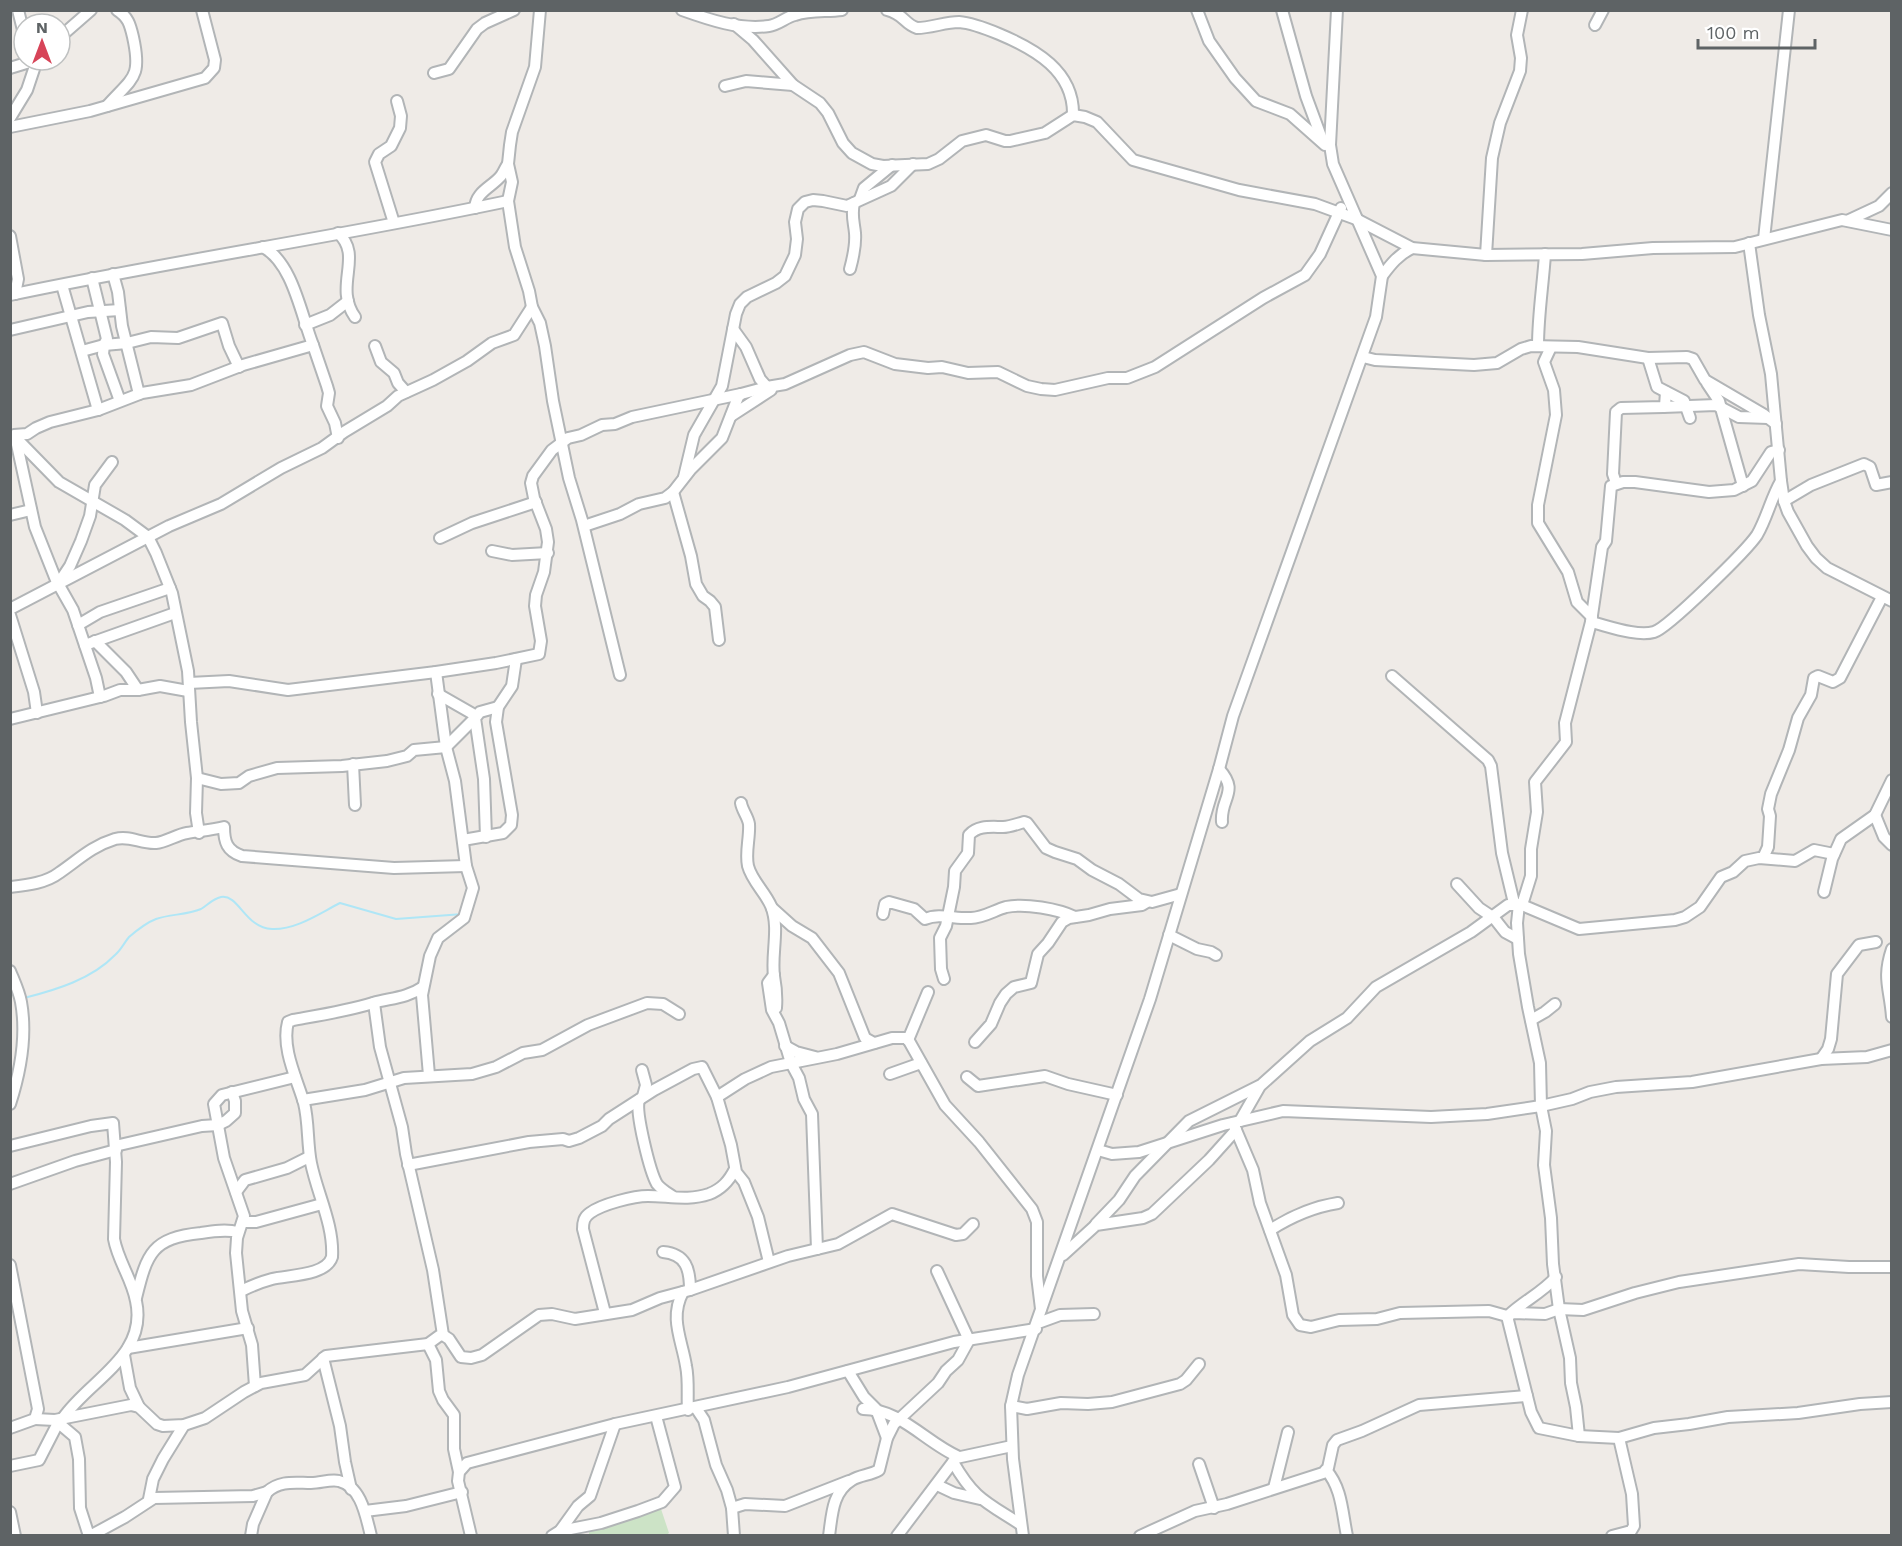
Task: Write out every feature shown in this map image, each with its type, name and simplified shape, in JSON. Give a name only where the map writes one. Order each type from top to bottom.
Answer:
[{"type":"street","points":[[72,27],[91,10]]},
{"type":"street","points":[[107,106],[128,83],[137,67],[138,57],[129,22],[126,16],[117,10]]},
{"type":"street","points":[[10,127],[107,106],[205,78],[214,68],[215,60],[202,10]]},
{"type":"street","points":[[434,73],[449,69],[471,34],[481,25],[514,10]]},
{"type":"street","points":[[540,10],[536,66],[512,132],[508,164],[512,182],[508,201],[515,247],[532,307],[540,323],[561,442],[620,675]]},
{"type":"street","points":[[682,10],[703,18],[747,27],[769,26],[799,14],[842,10]]},
{"type":"street","points":[[887,10],[900,14],[917,28],[962,22],[986,29],[1030,49],[1062,76],[1072,99],[1072,115]]},
{"type":"street","points":[[1197,10],[1209,41],[1235,78],[1256,101],[1290,114],[1325,145]]},
{"type":"street","points":[[1282,10],[1306,96],[1331,155]]},
{"type":"street","points":[[1337,10],[1331,155],[1345,195],[1382,276]]},
{"type":"street","points":[[1486,255],[1492,158],[1500,123],[1520,71],[1521,58],[1517,35],[1522,10]]},
{"type":"street","points":[[1595,25],[1603,10]]},
{"type":"street","points":[[1764,239],[1789,10]]},
{"type":"street","points":[[734,24],[753,40],[793,85],[820,103],[828,112],[843,143],[852,153],[872,164],[928,164],[939,159],[962,141],[993,136],[1005,141],[1046,133],[1072,115],[1085,117],[1097,122],[1133,160],[1239,190],[1315,204],[1356,219],[1412,248],[1486,255],[1607,253],[1653,248],[1735,247],[1849,220],[1880,206],[1892,193]]},
{"type":"street","points":[[10,118],[27,90],[30,72]]},
{"type":"street","points":[[725,86],[746,81],[793,85]]},
{"type":"street","points":[[394,223],[375,162],[379,154],[391,146],[400,128],[401,116],[397,101]]},
{"type":"street","points":[[475,208],[476,200],[501,177],[508,164]]},
{"type":"street","points":[[684,477],[694,435],[722,386],[740,304],[747,297],[785,276],[791,266],[797,239],[795,222],[798,209],[805,202],[813,200],[847,206],[891,186],[913,164]]},
{"type":"street","points":[[850,269],[855,245],[851,217],[857,201],[864,188],[892,165]]},
{"type":"street","points":[[10,719],[37,714],[120,690],[160,686],[188,687],[229,681],[288,690],[436,672],[539,654],[541,650],[535,606],[548,553],[546,529],[531,490],[533,476],[552,450],[568,438],[632,417],[772,386],[821,369],[850,355],[864,352],[895,364],[928,368],[942,367],[968,373],[998,372],[1027,386],[1041,389],[1064,388],[1091,380],[1127,378],[1155,366],[1263,298],[1296,282],[1305,275],[1320,254],[1345,195]]},
{"type":"street","points":[[10,236],[18,279],[13,295],[113,274],[508,201]]},
{"type":"street","points":[[1849,220],[1892,230]]},
{"type":"street","points":[[338,233],[345,239],[349,250],[350,260],[346,286],[348,301],[354,316]]},
{"type":"street","points":[[1749,243],[1759,315],[1771,374],[1772,421],[1779,450],[1784,501],[1791,518],[1816,558],[1838,575],[1887,599],[1840,678],[1833,682],[1818,676],[1814,678],[1812,695],[1798,718],[1789,750],[1770,794],[1768,847],[1763,858]]},
{"type":"street","points":[[263,247],[275,255],[297,297],[327,386],[327,406],[335,423],[338,438]]},
{"type":"street","points":[[1023,1536],[1012,1446],[1011,1406],[1018,1375],[1061,1258],[1150,999],[1233,716],[1363,357],[1376,317],[1382,276],[1393,261],[1412,248]]},
{"type":"street","points":[[1538,346],[1539,304],[1544,282],[1545,254]]},
{"type":"street","points":[[113,274],[139,394]]},
{"type":"street","points":[[92,278],[107,339],[103,354],[120,401]]},
{"type":"street","points":[[62,285],[98,410]]},
{"type":"street","points":[[305,325],[330,315],[348,301]]},
{"type":"street","points":[[10,609],[188,517],[221,504],[281,468],[314,453],[406,392],[433,380],[475,356],[492,343],[514,335],[532,307]]},
{"type":"street","points":[[10,330],[100,310],[120,310]]},
{"type":"street","points":[[82,351],[156,336],[178,338],[222,323],[238,367]]},
{"type":"street","points":[[733,329],[746,347],[760,379],[772,386]]},
{"type":"street","points":[[13,435],[27,434],[50,422],[98,410],[139,394],[181,387],[313,345]]},
{"type":"street","points":[[375,346],[381,362],[394,373],[398,383],[406,392]]},
{"type":"street","points":[[1363,357],[1375,360],[1474,365],[1497,363],[1526,346],[1538,346],[1578,347],[1648,358],[1687,357],[1693,359],[1716,394],[1743,486]]},
{"type":"street","points":[[1551,347],[1544,362],[1554,390],[1556,415],[1537,519],[1568,572],[1577,602],[1592,620],[1628,631],[1654,632],[1682,612],[1756,536],[1773,493],[1781,481]]},
{"type":"street","points":[[1648,358],[1657,387],[1684,401],[1690,418]]},
{"type":"street","points":[[1705,380],[1772,421]]},
{"type":"street","points":[[731,416],[772,386]]},
{"type":"street","points":[[1663,407],[1666,402],[1666,392]]},
{"type":"street","points":[[584,526],[620,514],[639,504],[665,498],[674,492],[684,477],[722,438],[741,394]]},
{"type":"street","points":[[1616,483],[1612,474],[1616,412],[1622,408],[1716,405],[1739,417],[1772,421]]},
{"type":"street","points":[[13,435],[59,482],[148,537],[170,588],[188,671],[197,778],[195,803],[199,832]]},
{"type":"street","points":[[13,435],[31,510],[46,557],[67,596],[78,625],[90,643],[126,672],[138,690]]},
{"type":"street","points":[[1518,904],[1531,876],[1531,849],[1537,802],[1536,782],[1566,742],[1566,719],[1592,620],[1602,547],[1608,527],[1611,486],[1616,483],[1635,482],[1718,492],[1734,490],[1757,475],[1771,452],[1779,450]]},
{"type":"street","points":[[58,583],[70,566],[81,541],[90,516],[96,485],[112,462]]},
{"type":"street","points":[[1784,501],[1811,484],[1864,464],[1870,467],[1876,485],[1892,482]]},
{"type":"street","points":[[674,492],[696,584],[703,596],[715,607],[719,640]]},
{"type":"street","points":[[440,538],[472,523],[536,502]]},
{"type":"street","points":[[10,515],[31,510]]},
{"type":"street","points":[[492,551],[512,555],[548,553]]},
{"type":"street","points":[[78,625],[100,612],[170,588]]},
{"type":"street","points":[[90,643],[175,613]]},
{"type":"street","points":[[10,615],[34,692],[37,714]]},
{"type":"street","points":[[90,643],[100,697]]},
{"type":"street","points":[[463,840],[503,833],[509,829],[512,819],[496,722],[498,707],[512,686],[516,659]]},
{"type":"street","points":[[429,1075],[422,1007],[423,987],[432,948],[438,938],[464,918],[473,888],[466,866],[455,781],[446,747],[436,672]]},
{"type":"street","points":[[1392,676],[1488,760],[1502,853],[1518,904],[1518,939],[1540,1063],[1541,1106],[1546,1131],[1544,1165],[1551,1218],[1553,1264],[1558,1309],[1570,1358],[1571,1383],[1579,1436]]},
{"type":"street","points":[[438,694],[475,718],[484,779],[486,837]]},
{"type":"street","points":[[197,778],[220,784],[239,783],[249,776],[277,768],[387,761],[407,756],[414,750],[446,747],[480,712],[498,707]]},
{"type":"street","points":[[353,764],[355,805]]},
{"type":"street","points":[[1219,769],[1228,780],[1230,791],[1221,809],[1222,822]]},
{"type":"street","points":[[1824,892],[1834,854],[1845,835],[1875,815],[1892,780]]},
{"type":"street","points":[[741,803],[744,815],[749,821],[747,861],[749,869],[771,908],[792,926],[812,938],[840,973],[864,1038],[874,1043]]},
{"type":"street","points":[[1875,815],[1884,837],[1892,845]]},
{"type":"street","points":[[944,979],[941,969],[940,938],[945,930],[955,871],[968,853],[968,838],[971,832],[992,826],[1005,827],[1024,822],[1047,848],[1077,859],[1139,899],[1147,902],[1160,901],[1181,894]]},
{"type":"street","points":[[10,887],[40,882],[58,874],[83,854],[118,838],[126,837],[158,843],[187,833],[224,826],[225,843],[233,853],[256,858],[394,868],[466,866]]},
{"type":"street","points":[[1096,1225],[1152,1215],[1209,1160],[1236,1125],[1260,1086],[1310,1041],[1347,1017],[1376,987],[1447,947],[1508,905],[1518,904],[1579,929],[1675,920],[1685,917],[1700,907],[1722,877],[1733,872],[1745,861],[1763,858],[1792,861],[1814,850],[1834,854]]},
{"type":"street","points":[[1457,884],[1505,932],[1518,939]]},
{"type":"street","points":[[883,914],[885,904],[893,902],[908,909],[914,909],[925,919],[935,915],[971,918],[1025,905],[1075,917]]},
{"type":"street","points":[[975,1042],[991,1024],[1006,994],[1014,987],[1031,983],[1038,954],[1048,944],[1062,922],[1075,917],[1142,905],[1147,902]]},
{"type":"street","points":[[771,908],[776,948],[774,975],[777,987],[778,1023],[813,1121],[816,1249]]},
{"type":"street","points":[[1169,935],[1197,950],[1216,955]]},
{"type":"street","points":[[1821,1059],[1831,1039],[1837,974],[1859,945],[1876,942]]},
{"type":"street","points":[[1892,949],[1886,979],[1892,1017]]},
{"type":"street","points":[[10,970],[21,999],[23,1024],[18,1073],[10,1104]]},
{"type":"street","points":[[241,1291],[273,1279],[319,1270],[330,1262],[331,1245],[309,1157],[303,1100],[295,1077],[289,1047],[288,1022],[341,1012],[414,993],[423,987]]},
{"type":"street","points":[[908,1040],[928,992]]},
{"type":"street","points":[[374,1003],[380,1047],[402,1126],[408,1165],[433,1270],[443,1335],[449,1339],[456,1353]]},
{"type":"street","points":[[303,1100],[365,1090],[404,1078],[429,1075],[452,1077],[487,1070],[523,1053],[548,1048],[598,1021],[647,1004],[663,1004],[678,1014]]},
{"type":"street","points":[[1531,1020],[1555,1004]]},
{"type":"street","points":[[771,1067],[780,1055],[783,1034]]},
{"type":"street","points":[[717,1097],[745,1079],[771,1067],[892,1038],[900,1037],[908,1040],[945,1105],[979,1142],[1032,1209],[1036,1222],[1037,1276],[1042,1312]]},
{"type":"street","points":[[785,1046],[816,1058]]},
{"type":"street","points":[[1098,1150],[1112,1154],[1125,1154],[1283,1111],[1431,1116],[1487,1114],[1541,1106],[1599,1090],[1692,1082],[1821,1059],[1867,1058],[1892,1050]]},
{"type":"street","points":[[890,1074],[921,1063]]},
{"type":"street","points":[[408,1165],[529,1142],[573,1140],[602,1126],[641,1098],[699,1067],[705,1070],[717,1097],[731,1145],[735,1169],[758,1217],[769,1263]]},
{"type":"street","points":[[642,1070],[646,1085],[637,1104],[641,1131],[654,1178],[659,1187],[672,1196]]},
{"type":"street","points":[[967,1077],[978,1086],[1045,1076],[1068,1084],[1117,1095]]},
{"type":"street","points":[[255,1386],[252,1345],[242,1311],[236,1253],[243,1210],[224,1158],[214,1104],[218,1097],[232,1092],[295,1077]]},
{"type":"street","points":[[1061,1258],[1096,1225],[1119,1200],[1135,1176],[1194,1116],[1260,1086]]},
{"type":"street","points":[[10,1184],[116,1148],[202,1126],[218,1125],[235,1113],[232,1092]]},
{"type":"street","points":[[10,1146],[91,1126],[113,1123],[116,1148],[114,1239],[116,1250],[136,1299]]},
{"type":"street","points":[[1236,1125],[1253,1170],[1260,1203],[1286,1275],[1294,1319],[1303,1326],[1409,1313],[1489,1311],[1507,1316],[1514,1313],[1545,1314],[1558,1309],[1583,1310],[1678,1282],[1799,1264],[1892,1267]]},
{"type":"street","points":[[236,1192],[245,1180],[287,1168],[309,1157]]},
{"type":"street","points":[[727,1184],[735,1169]]},
{"type":"street","points":[[605,1314],[583,1229],[584,1219],[589,1213],[617,1202],[647,1196],[686,1198],[708,1194],[727,1184],[742,1181]]},
{"type":"street","points":[[1270,1230],[1294,1215],[1316,1206],[1338,1203]]},
{"type":"street","points":[[10,1466],[39,1460],[59,1420],[115,1366],[126,1352],[134,1334],[137,1318],[136,1299],[140,1282],[151,1254],[159,1245],[187,1234],[228,1230],[322,1204]]},
{"type":"street","points":[[126,1352],[130,1388],[139,1407],[157,1424],[184,1425],[206,1418],[255,1386],[305,1375],[323,1358],[332,1355],[428,1344],[448,1347],[461,1357],[471,1359],[482,1355],[539,1315],[552,1314],[575,1319],[632,1310],[660,1298],[769,1263],[838,1244],[892,1214],[956,1235],[963,1234],[973,1224]]},
{"type":"street","points":[[663,1252],[677,1255],[684,1260],[690,1279],[687,1291],[677,1303],[676,1331],[686,1366],[692,1409]]},
{"type":"street","points":[[10,1265],[38,1409],[35,1419]]},
{"type":"street","points":[[937,1271],[969,1340]]},
{"type":"street","points":[[1507,1316],[1556,1277]]},
{"type":"street","points":[[660,1298],[676,1313]]},
{"type":"street","points":[[459,1472],[467,1463],[615,1424],[692,1409],[916,1352],[1037,1326],[1060,1315],[1094,1314]]},
{"type":"street","points":[[1507,1316],[1534,1421],[1539,1428],[1579,1436],[1619,1438],[1654,1428],[1728,1416],[1798,1413],[1892,1402]]},
{"type":"street","points":[[126,1352],[248,1328]]},
{"type":"street","points":[[428,1344],[443,1335]]},
{"type":"street","points":[[732,1508],[745,1504],[785,1506],[879,1470],[887,1438],[898,1418],[938,1383],[957,1360],[969,1340]]},
{"type":"street","points":[[428,1344],[436,1360],[439,1391],[454,1415],[454,1449],[459,1472],[458,1481],[471,1536]]},
{"type":"street","points":[[323,1358],[340,1426],[351,1489]]},
{"type":"street","points":[[1011,1406],[1027,1409],[1061,1403],[1088,1404],[1131,1399],[1180,1384],[1199,1364]]},
{"type":"street","points":[[848,1371],[864,1397],[876,1409],[887,1438]]},
{"type":"street","points":[[1140,1536],[1195,1511],[1214,1508],[1314,1476],[1326,1470],[1333,1445],[1337,1440],[1419,1405],[1527,1396]]},
{"type":"street","points":[[11,1428],[35,1419],[59,1420],[131,1405],[139,1407]]},
{"type":"street","points":[[692,1409],[701,1413],[709,1433],[716,1466],[725,1484],[732,1508],[734,1536]]},
{"type":"street","points":[[863,1409],[876,1409],[898,1418],[956,1459],[965,1483],[980,1499],[1020,1524]]},
{"type":"street","points":[[556,1533],[615,1519],[662,1502],[668,1497],[675,1487],[656,1416]]},
{"type":"street","points":[[59,1420],[75,1437],[79,1459],[80,1508],[89,1536],[125,1517],[149,1499],[253,1496],[294,1481],[310,1483],[335,1480],[344,1483],[360,1500],[365,1511],[370,1536]]},
{"type":"street","points":[[556,1533],[594,1489],[615,1424]]},
{"type":"street","points":[[149,1499],[153,1479],[184,1425]]},
{"type":"street","points":[[1274,1488],[1288,1432]]},
{"type":"street","points":[[1612,1536],[1631,1531],[1634,1526],[1632,1494],[1619,1438]]},
{"type":"street","points":[[897,1536],[956,1459],[1012,1446]]},
{"type":"street","points":[[1199,1464],[1214,1508]]},
{"type":"street","points":[[1326,1470],[1335,1480],[1347,1536]]},
{"type":"street","points":[[836,1498],[853,1479]]},
{"type":"street","points":[[829,1536],[836,1498],[842,1483]]},
{"type":"street","points":[[937,1485],[954,1493],[980,1499]]},
{"type":"street","points":[[251,1536],[267,1492]]},
{"type":"street","points":[[365,1511],[406,1506],[462,1492]]},
{"type":"street","points":[[10,1512],[15,1536]]},
{"type":"green space","points":[[661,1509],[669,1533],[665,1536],[589,1536],[589,1530]]},
{"type":"waterway","points":[[24,998],[61,987],[96,971],[117,953],[129,937],[153,920],[196,911],[221,897],[227,897],[233,901],[255,923],[272,929],[299,924],[340,903],[396,919],[463,914]]}]
